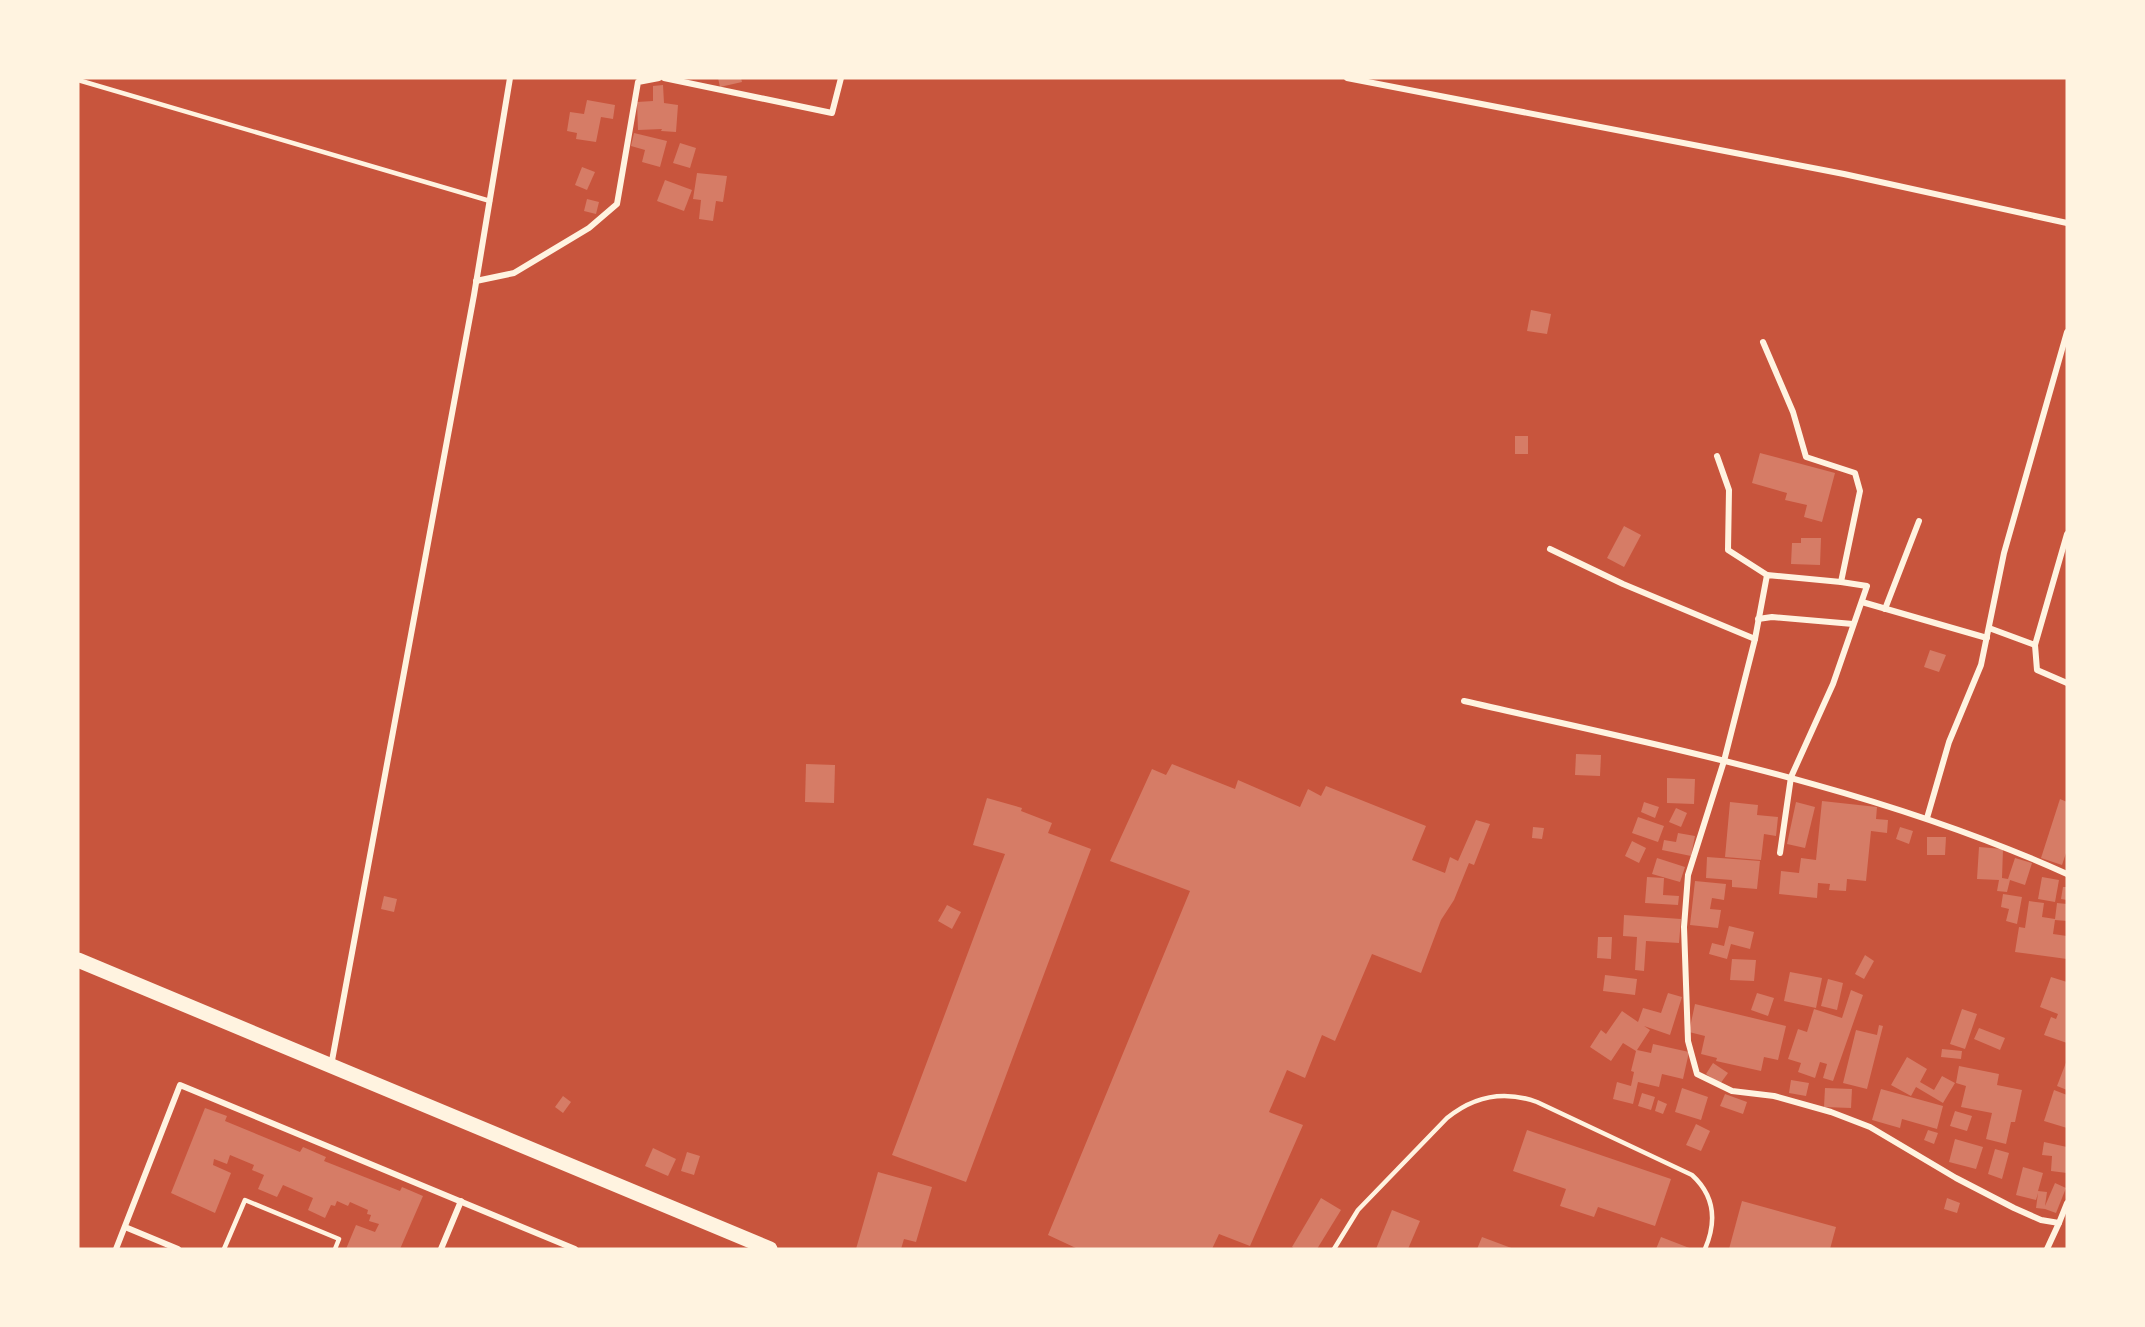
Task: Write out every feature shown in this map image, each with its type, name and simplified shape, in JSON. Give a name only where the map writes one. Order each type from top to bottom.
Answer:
[{"type":"main road","points":[[78,960],[770,1249]]},
{"type":"street","points":[[331,1066],[476,281],[510,78]]},
{"type":"street","points":[[476,281],[514,273],[589,228],[617,204],[638,82],[661,78],[832,113],[842,78]]},
{"type":"street","points":[[1347,78],[1844,174],[2067,223]]},
{"type":"street","points":[[1927,818],[1949,742],[1981,665],[2004,553],[2067,332]]},
{"type":"street","points":[[1763,342],[1793,412],[1806,457],[1855,473],[1860,491],[1841,582]]},
{"type":"street","points":[[1717,456],[1729,490],[1728,550],[1767,575],[1867,586],[1833,684],[1791,777],[1780,854]]},
{"type":"street","points":[[1885,609],[1919,521]]},
{"type":"street","points":[[2067,534],[2035,645],[2037,670],[2067,683]]},
{"type":"street","points":[[1550,549],[1633,589],[1755,639]]},
{"type":"street","points":[[1767,575],[1755,639],[1724,762],[1688,875],[1684,927],[1688,1041],[1697,1074],[1732,1091],[1773,1096],[1831,1112],[1870,1127],[1956,1178],[2014,1208],[2041,1220],[2059,1223]]},
{"type":"street","points":[[1862,602],[1987,638]]},
{"type":"street","points":[[1758,619],[1853,624]]},
{"type":"street","points":[[1989,628],[2035,645]]},
{"type":"street","points":[[1464,701],[1791,777],[1927,818],[2008,847],[2067,874]]},
{"type":"street","points":[[116,1249],[180,1085],[575,1249]]},
{"type":"street","points":[[441,1249],[461,1201]]},
{"type":"street","points":[[2047,1249],[2067,1203]]},
{"type":"street","points":[[125,1227],[178,1249]]},
{"type":"lane","points":[[78,80],[490,201]]},
{"type":"lane","points":[[1334,1249],[1358,1210],[1447,1118],[1456,1110],[1478,1099],[1502,1095],[1537,1102],[1692,1175],[1707,1192],[1713,1214],[1710,1236],[1705,1249]]},
{"type":"lane","points":[[224,1249],[245,1200],[339,1239],[335,1249]]},
{"type":"building","points":[[718,78],[741,78],[742,82],[720,87]]},
{"type":"building","points":[[663,85],[664,103],[678,105],[676,132],[661,131],[662,129],[638,130],[637,102],[653,101],[653,86]]},
{"type":"building","points":[[587,100],[615,105],[613,119],[601,117],[596,142],[576,139],[577,133],[567,131],[570,112],[584,114]]},
{"type":"building","points":[[634,133],[667,141],[660,167],[642,162],[645,150],[631,146]]},
{"type":"building","points":[[680,143],[696,148],[690,168],[673,163]]},
{"type":"building","points":[[582,167],[595,172],[587,190],[575,185]]},
{"type":"building","points":[[697,173],[727,176],[723,202],[716,201],[713,221],[699,219],[701,200],[693,199]]},
{"type":"building","points":[[665,180],[692,190],[684,211],[657,201]]},
{"type":"building","points":[[587,199],[599,202],[596,214],[584,211]]},
{"type":"building","points":[[1531,310],[1551,314],[1547,334],[1527,331]]},
{"type":"building","points":[[1515,436],[1528,436],[1528,454],[1515,454]]},
{"type":"building","points":[[1760,453],[1835,473],[1822,522],[1804,517],[1807,505],[1785,500],[1787,493],[1752,483]]},
{"type":"building","points":[[1624,526],[1641,535],[1624,567],[1607,558]]},
{"type":"building","points":[[1801,538],[1821,538],[1820,565],[1791,564],[1792,543],[1801,543]]},
{"type":"building","points":[[1930,650],[1946,655],[1939,672],[1924,667]]},
{"type":"building","points":[[1576,754],[1601,755],[1600,776],[1575,775]]},
{"type":"building","points":[[806,764],[835,765],[834,803],[805,802]]},
{"type":"building","points":[[1172,764],[1235,789],[1238,780],[1300,807],[1308,789],[1321,796],[1326,786],[1426,826],[1412,860],[1445,873],[1450,857],[1458,861],[1476,820],[1490,824],[1474,865],[1469,863],[1454,900],[1441,920],[1421,973],[1372,954],[1335,1041],[1322,1035],[1305,1078],[1287,1070],[1269,1112],[1303,1125],[1250,1246],[1219,1234],[1212,1249],[1078,1249],[1048,1235],[1190,891],[1110,861],[1152,769],[1166,775]]},
{"type":"building","points":[[1667,778],[1695,779],[1694,804],[1667,803]]},
{"type":"building","points":[[987,798],[1022,808],[1021,811],[1052,823],[1048,833],[1091,849],[966,1182],[892,1155],[1005,854],[973,845]]},
{"type":"building","points":[[2060,799],[2067,802],[2067,850],[2062,865],[2041,858]]},
{"type":"building","points":[[1822,801],[1877,807],[1876,819],[1888,820],[1887,833],[1871,831],[1866,881],[1847,879],[1846,891],[1829,890],[1830,884],[1818,883],[1817,898],[1779,894],[1781,871],[1799,873],[1801,858],[1816,860]]},
{"type":"building","points":[[1644,802],[1659,807],[1655,818],[1641,812]]},
{"type":"building","points":[[1730,802],[1758,805],[1757,815],[1778,817],[1776,836],[1764,834],[1761,860],[1725,857]]},
{"type":"building","points":[[1796,802],[1815,807],[1805,848],[1787,844]]},
{"type":"building","points":[[1676,808],[1687,813],[1681,827],[1669,822]]},
{"type":"building","points":[[1638,817],[1664,826],[1658,842],[1632,833]]},
{"type":"building","points":[[1533,827],[1544,828],[1542,839],[1532,838]]},
{"type":"building","points":[[1900,827],[1913,831],[1909,844],[1896,839]]},
{"type":"building","points":[[1678,833],[1695,836],[1691,856],[1662,850],[1664,840],[1676,842]]},
{"type":"building","points":[[1927,837],[1946,837],[1945,855],[1927,855]]},
{"type":"building","points":[[1632,841],[1646,848],[1639,863],[1625,856]]},
{"type":"building","points":[[1979,847],[2003,849],[2002,878],[2008,879],[2015,858],[2032,863],[2025,885],[2010,880],[2007,892],[1997,891],[1999,880],[1977,879]]},
{"type":"building","points":[[1707,857],[1760,861],[1757,889],[1732,887],[1732,880],[1706,878]]},
{"type":"building","points":[[1657,858],[1685,867],[1680,882],[1652,874]]},
{"type":"building","points":[[1647,877],[1664,878],[1663,895],[1679,896],[1678,905],[1645,903]]},
{"type":"building","points":[[2042,877],[2059,880],[2055,902],[2038,899]]},
{"type":"building","points":[[1695,881],[1726,884],[1724,900],[1712,898],[1710,909],[1721,910],[1718,928],[1690,925]]},
{"type":"building","points":[[2063,887],[2067,887],[2067,900],[2061,899]]},
{"type":"building","points":[[2003,894],[2022,897],[2017,924],[2006,921],[2009,909],[2001,907]]},
{"type":"building","points":[[384,896],[397,899],[394,912],[381,909]]},
{"type":"building","points":[[2029,901],[2044,903],[2042,917],[2055,919],[2057,903],[2067,904],[2067,921],[2055,920],[2053,934],[2067,936],[2067,959],[2015,952],[2019,927],[2025,928]]},
{"type":"building","points":[[947,905],[961,912],[952,929],[938,921]]},
{"type":"building","points":[[1624,915],[1681,919],[1679,943],[1646,941],[1644,971],[1635,970],[1637,937],[1623,936]]},
{"type":"building","points":[[1729,926],[1754,932],[1750,949],[1731,944],[1727,959],[1709,954],[1712,943],[1724,946]]},
{"type":"building","points":[[1598,937],[1612,937],[1611,959],[1597,958]]},
{"type":"building","points":[[1865,955],[1874,961],[1864,979],[1855,974]]},
{"type":"building","points":[[1732,959],[1756,960],[1754,981],[1730,980]]},
{"type":"building","points":[[1790,972],[1822,978],[1816,1008],[1784,1001]]},
{"type":"building","points":[[1605,975],[1637,979],[1635,995],[1603,991]]},
{"type":"building","points":[[2051,977],[2067,982],[2067,1043],[2044,1035],[2051,1017],[2056,1019],[2058,1014],[2040,1007]]},
{"type":"building","points":[[1828,979],[1843,983],[1837,1010],[1821,1006]]},
{"type":"building","points":[[1851,990],[1863,995],[1833,1081],[1823,1078],[1827,1064],[1820,1062],[1815,1078],[1798,1072],[1801,1063],[1788,1059],[1798,1029],[1807,1032],[1814,1009],[1842,1018]]},
{"type":"building","points":[[1668,993],[1682,997],[1670,1035],[1644,1026],[1650,1030],[1637,1050],[1651,1053],[1653,1044],[1689,1052],[1683,1079],[1662,1074],[1659,1087],[1638,1082],[1633,1104],[1613,1099],[1617,1082],[1631,1086],[1634,1072],[1631,1071],[1636,1051],[1623,1043],[1611,1061],[1590,1047],[1601,1030],[1606,1034],[1622,1011],[1638,1022],[1643,1008],[1661,1013]]},
{"type":"building","points":[[1757,993],[1774,998],[1768,1016],[1751,1010]]},
{"type":"building","points":[[1695,1004],[1786,1026],[1778,1060],[1764,1057],[1761,1071],[1716,1061],[1717,1058],[1701,1054],[1705,1036],[1689,1032]]},
{"type":"building","points":[[1962,1009],[1977,1014],[1965,1049],[1950,1044]]},
{"type":"building","points":[[1879,1025],[1883,1026],[1867,1089],[1843,1083],[1856,1030],[1877,1035]]},
{"type":"building","points":[[1979,1028],[2005,1038],[2000,1050],[1974,1039]]},
{"type":"building","points":[[1942,1049],[1962,1051],[1961,1059],[1941,1057]]},
{"type":"building","points":[[1907,1057],[1927,1069],[1920,1082],[1934,1090],[1942,1076],[1955,1083],[1943,1103],[1916,1087],[1911,1096],[1891,1085]]},
{"type":"building","points":[[2067,1060],[2067,1090],[2057,1086]]},
{"type":"building","points":[[1713,1063],[1728,1073],[1720,1084],[1706,1074]]},
{"type":"building","points":[[1959,1066],[1999,1074],[1997,1085],[2022,1090],[2015,1122],[2011,1122],[2006,1144],[1986,1139],[1992,1113],[1961,1107],[1966,1086],[1956,1083]]},
{"type":"building","points":[[1791,1080],[1809,1083],[1806,1096],[1789,1093]]},
{"type":"building","points":[[1682,1088],[1708,1097],[1701,1120],[1675,1112]]},
{"type":"building","points":[[1825,1088],[1852,1089],[1851,1108],[1824,1107]]},
{"type":"building","points":[[1881,1089],[1943,1106],[1937,1129],[1902,1119],[1900,1128],[1872,1120]]},
{"type":"building","points":[[2054,1090],[2067,1095],[2067,1128],[2044,1121]]},
{"type":"building","points":[[1642,1093],[1655,1097],[1651,1110],[1638,1106]]},
{"type":"building","points":[[1725,1094],[1747,1102],[1743,1114],[1720,1106]]},
{"type":"building","points":[[563,1096],[571,1102],[563,1113],[555,1107]]},
{"type":"building","points":[[1658,1100],[1667,1104],[1663,1114],[1655,1111]]},
{"type":"building","points":[[205,1108],[227,1116],[225,1121],[300,1152],[303,1147],[326,1157],[324,1161],[400,1191],[402,1187],[423,1196],[400,1249],[346,1249],[356,1225],[375,1232],[379,1224],[369,1221],[371,1215],[367,1214],[368,1210],[350,1202],[348,1206],[337,1201],[335,1206],[331,1205],[325,1218],[308,1210],[313,1198],[283,1185],[277,1197],[258,1189],[264,1175],[252,1170],[254,1165],[230,1155],[227,1164],[214,1159],[213,1165],[231,1173],[215,1213],[171,1193]]},
{"type":"building","points":[[1955,1111],[1972,1116],[1967,1131],[1950,1126]]},
{"type":"building","points":[[1696,1124],[1710,1131],[1701,1151],[1686,1145]]},
{"type":"building","points":[[1527,1130],[1671,1179],[1655,1226],[1598,1207],[1594,1217],[1560,1206],[1566,1189],[1513,1171]]},
{"type":"building","points":[[1928,1130],[1938,1133],[1934,1144],[1924,1140]]},
{"type":"building","points":[[1955,1139],[1983,1147],[1976,1169],[1949,1162]]},
{"type":"building","points":[[2044,1142],[2067,1147],[2067,1173],[2051,1171],[2052,1156],[2042,1155]]},
{"type":"building","points":[[653,1148],[676,1159],[668,1176],[645,1166]]},
{"type":"building","points":[[1995,1149],[2009,1153],[2002,1179],[1988,1174]]},
{"type":"building","points":[[687,1152],[700,1156],[694,1175],[681,1171]]},
{"type":"building","points":[[2023,1167],[2043,1173],[2038,1191],[2047,1192],[2045,1206],[2055,1183],[2066,1188],[2056,1213],[2036,1208],[2038,1193],[2036,1200],[2016,1195]]},
{"type":"building","points":[[878,1172],[932,1187],[916,1242],[904,1239],[901,1249],[856,1249]]},
{"type":"building","points":[[1321,1198],[1341,1210],[1317,1249],[1295,1249],[1292,1247]]},
{"type":"building","points":[[1947,1198],[1960,1203],[1957,1213],[1944,1209]]},
{"type":"building","points":[[1742,1201],[1836,1227],[1830,1249],[1729,1249]]},
{"type":"building","points":[[1392,1210],[1420,1221],[1408,1249],[1376,1249]]},
{"type":"building","points":[[1482,1237],[1514,1249],[1477,1249]]},
{"type":"building","points":[[1661,1237],[1692,1249],[1656,1249]]}]
